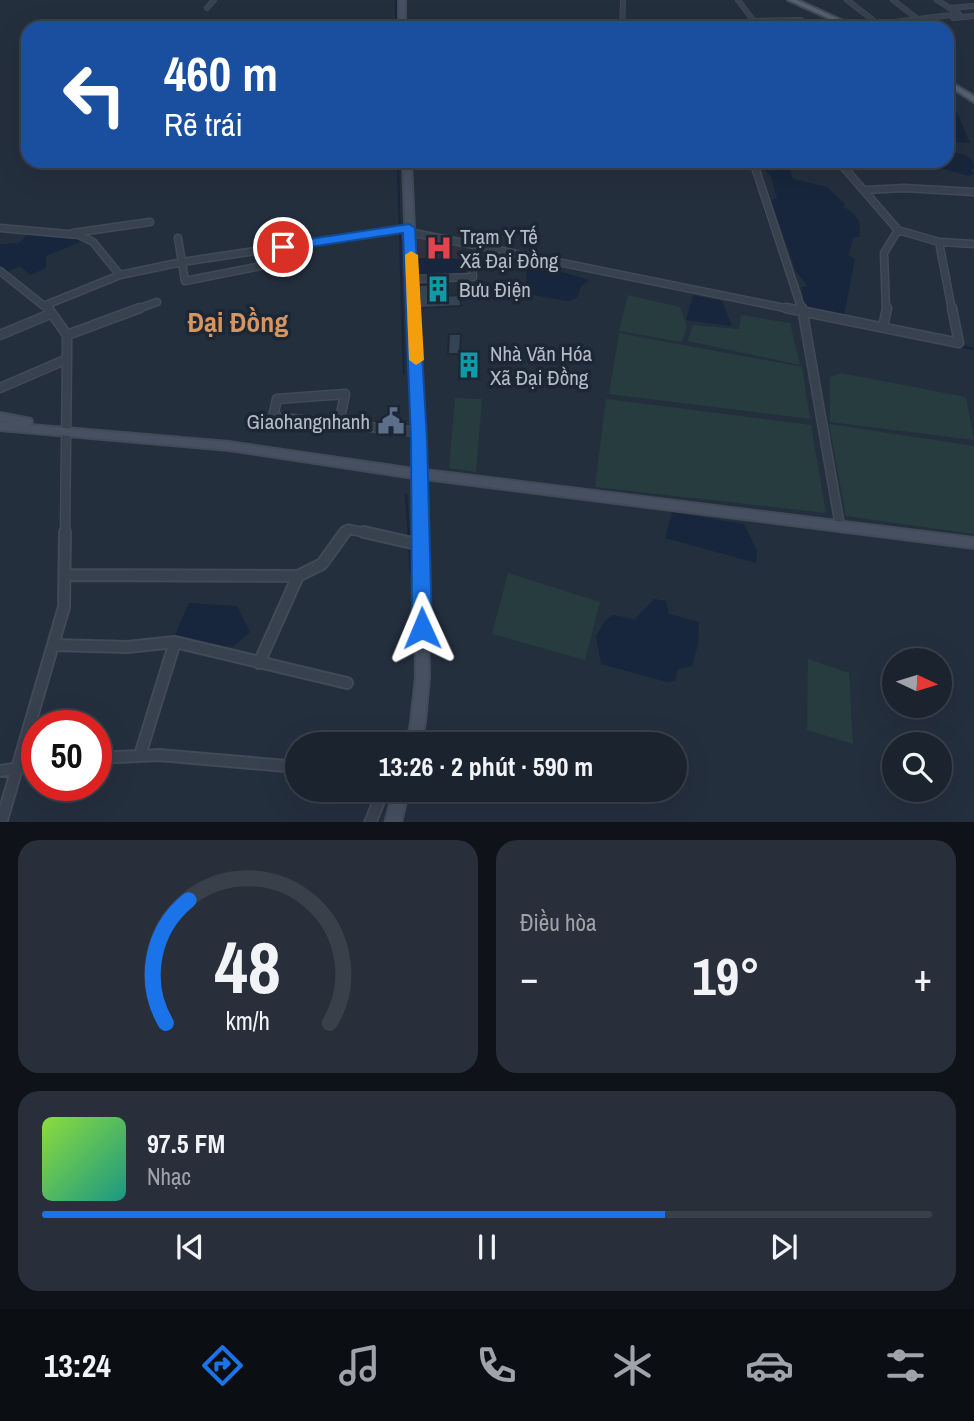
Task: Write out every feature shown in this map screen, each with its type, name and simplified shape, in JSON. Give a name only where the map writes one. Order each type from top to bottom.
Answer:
[{"type":"main road","points":[[402,0],[402,21]]},
{"type":"main road","points":[[791,0],[840,21]]},
{"type":"main road","points":[[954,87],[974,100]]},
{"type":"main road","points":[[407,168],[409,230],[416,298],[421,545],[421,698],[416,732]]},
{"type":"main road","points":[[0,416],[68,430]]},
{"type":"main road","points":[[0,426],[229,446],[419,474],[974,543]]},
{"type":"main road","points":[[393,822],[398,802]]},
{"type":"street","points":[[207,8],[214,0]]},
{"type":"street","points":[[622,21],[623,0]]},
{"type":"street","points":[[738,0],[754,21],[801,20]]},
{"type":"street","points":[[847,0],[874,21]]},
{"type":"street","points":[[893,0],[920,21]]},
{"type":"street","points":[[902,21],[959,14],[937,0]]},
{"type":"street","points":[[949,8],[974,6]]},
{"type":"street","points":[[947,15],[954,19],[974,16]]},
{"type":"street","points":[[755,168],[803,312],[840,526]]},
{"type":"street","points":[[845,168],[898,230],[939,242],[974,244]]},
{"type":"street","points":[[865,190],[904,188],[974,192]]},
{"type":"street","points":[[0,228],[70,234],[150,222]]},
{"type":"street","points":[[46,305],[120,275],[182,262],[409,230],[960,343],[939,242]]},
{"type":"street","points":[[883,327],[887,306],[884,253],[898,230]]},
{"type":"street","points":[[70,234],[93,242],[120,275]]},
{"type":"street","points":[[178,238],[185,281],[261,266]]},
{"type":"street","points":[[416,298],[473,277],[472,260]]},
{"type":"street","points":[[0,271],[46,305],[67,335],[68,430],[64,607],[1,822]]},
{"type":"street","points":[[67,335],[157,302]]},
{"type":"street","points":[[0,335],[50,314]]},
{"type":"street","points":[[0,388],[67,359]]},
{"type":"street","points":[[339,423],[345,394],[277,399],[273,417],[418,432]]},
{"type":"street","points":[[65,575],[299,576],[313,573],[321,566],[348,529],[421,545]]},
{"type":"street","points":[[258,663],[299,576]]},
{"type":"street","points":[[54,645],[127,647],[175,642],[347,683]]},
{"type":"street","points":[[140,755],[175,642]]},
{"type":"street","points":[[112,757],[140,755],[285,765]]},
{"type":"street","points":[[0,771],[21,767]]},
{"type":"street","points":[[370,822],[378,802]]},
{"type":"shaded area","name":"Trạm Y Tế Xã Đại Đồng","points":[[416,238],[462,246],[459,259],[416,258]]},
{"type":"green space","points":[[628,295],[680,307],[687,326],[682,342],[619,331]]},
{"type":"green space","points":[[741,315],[790,323],[800,365],[688,341],[693,325],[739,329]]},
{"type":"green space","points":[[619,333],[802,367],[810,419],[609,394]]},
{"type":"green space","points":[[841,373],[966,397],[974,440],[830,422],[830,377]]},
{"type":"green space","points":[[455,398],[482,399],[476,472],[449,468]]},
{"type":"green space","points":[[606,399],[811,425],[826,513],[595,487]]},
{"type":"green space","points":[[829,424],[974,446],[974,534],[846,516]]},
{"type":"green space","points":[[508,573],[600,602],[585,660],[492,634]]},
{"type":"green space","points":[[808,659],[849,673],[853,744],[807,730]]},
{"type":"water","points":[[954,112],[957,112],[970,143],[954,142]]},
{"type":"water","points":[[954,153],[960,154],[971,159],[973,163],[974,168],[971,170],[974,174],[968,176],[940,168],[954,168]]},
{"type":"water","points":[[763,168],[789,168],[793,179],[827,187],[857,219],[860,226],[859,237],[854,237],[848,255],[855,259],[844,315],[813,309],[804,303],[801,287],[808,286],[796,272],[771,200],[777,198],[771,177]]},
{"type":"water","points":[[28,234],[75,237],[80,242],[46,256],[46,268],[30,275],[20,266],[7,272],[0,269],[0,244],[19,243]]},
{"type":"water","points":[[416,258],[468,259],[466,275],[416,277]]},
{"type":"water","points":[[526,261],[589,280],[581,286],[577,298],[568,301],[527,294]]},
{"type":"water","points":[[693,295],[722,301],[732,326],[686,320]]},
{"type":"water","points":[[672,512],[744,524],[757,551],[756,563],[665,538]]},
{"type":"water","points":[[654,599],[666,601],[669,614],[699,622],[698,644],[692,666],[678,669],[675,681],[667,682],[601,664],[596,636],[606,620],[613,615],[635,619]]},
{"type":"water","points":[[189,603],[237,606],[250,632],[233,647],[174,637]]},
{"type":"building","points":[[419,285],[442,285],[443,296],[460,295],[461,306],[420,308]]},
{"type":"building","points":[[449,334],[461,334],[460,354],[448,354]]},
{"type":"building","name":"Nhà Văn Hóa Xã Đại Đồng","points":[[460,352],[478,352],[477,378],[459,378]]},
{"type":"waterway","points":[[396,0],[396,21]]},
{"type":"waterway","points":[[398,168],[402,310]]},
{"type":"waterway","points":[[402,308],[404,374]]},
{"type":"waterway","points":[[960,346],[974,349]]},
{"type":"waterway","points":[[406,495],[409,534]]},
{"type":"waterway","points":[[409,532],[410,540]]},
{"type":"waterway","points":[[410,547],[411,572]]},
{"type":"slow traffic","points":[[411,255],[416,360]]},
{"type":"place","name":"Trạm Y Tế Xã Đại Đồng","points":[[439,248]]},
{"type":"place","name":"Bưu Điện","points":[[438,289]]},
{"type":"place","name":"Nhà Văn Hóa Xã Đại Đồng","points":[[469,365]]},
{"type":"place","name":"Giaohangnhanh","points":[[391,421]]},
{"type":"district","name":"Đại Đồng","points":[[238,322]]},
{"type":"route","points":[[283,247],[409,228],[419,440],[422,628]]}]
